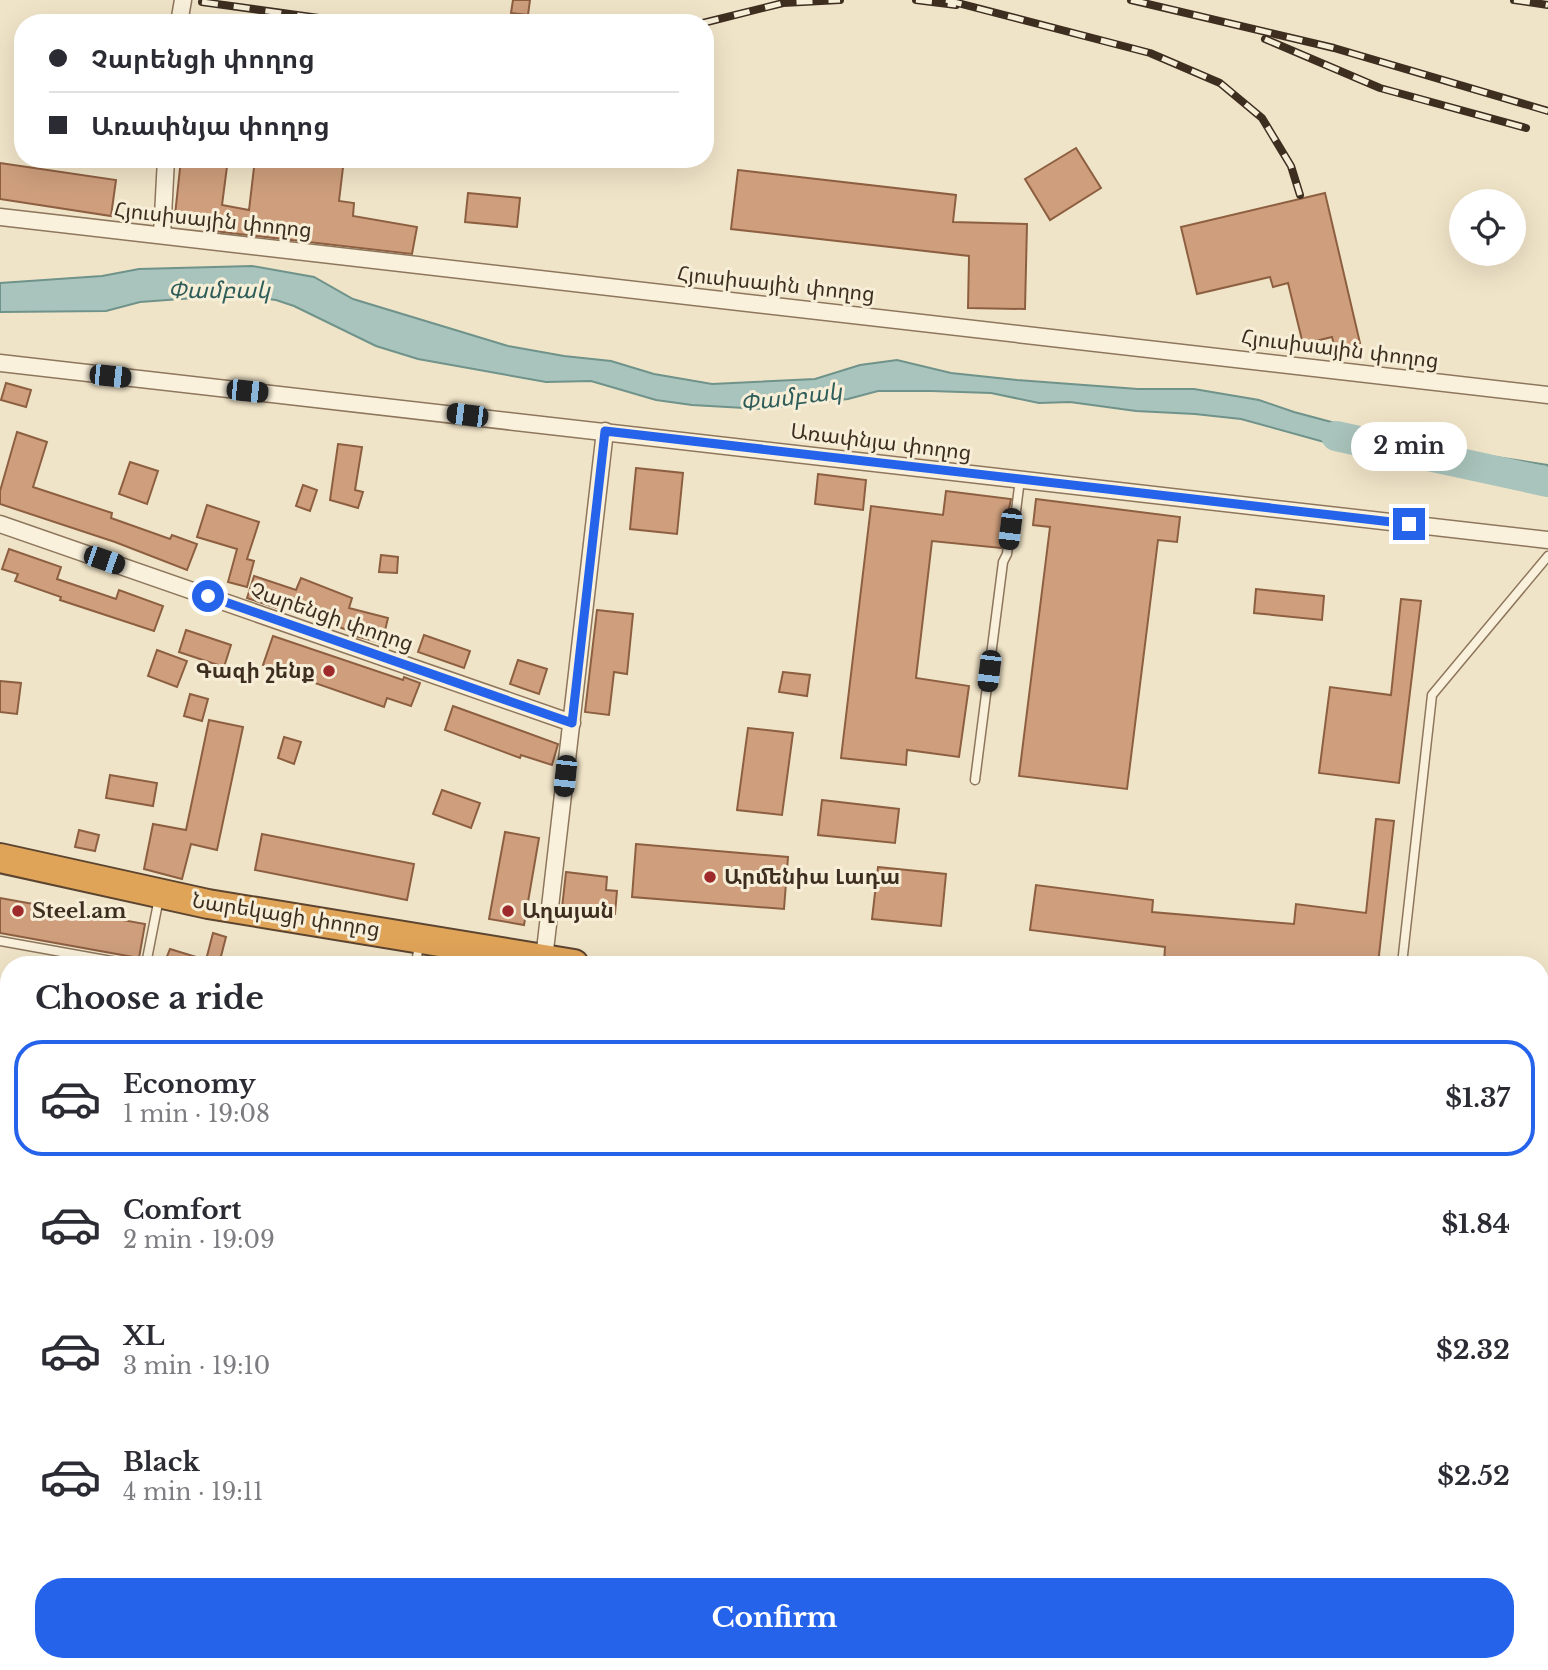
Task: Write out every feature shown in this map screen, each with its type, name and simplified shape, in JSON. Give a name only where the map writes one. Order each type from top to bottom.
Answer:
[{"type":"highway","name":"Նարեկացի փողոց","points":[[0,858],[418,951],[497,956]]},
{"type":"street","points":[[162,236],[166,168]]},
{"type":"street","name":"Հյուսիսային փողոց","points":[[0,217],[1548,395]]},
{"type":"street","name":"Առափնյա փողոց","points":[[0,363],[1548,540]]},
{"type":"street","points":[[544,956],[605,431]]},
{"type":"street","name":"Չարենցի փողոց","points":[[0,524],[572,723]]},
{"type":"lane","points":[[975,780],[1003,562],[1007,554],[1010,529],[1015,519],[1020,479]]},
{"type":"lane","points":[[1403,956],[1432,695],[1548,556]]},
{"type":"lane","points":[[148,956],[160,893]]},
{"type":"lane","points":[[0,941],[83,956]]},
{"type":"water","points":[[252,266],[314,277],[353,299],[508,346],[611,361],[654,374],[712,384],[815,379],[860,365],[897,360],[951,373],[1138,389],[1194,389],[1259,400],[1380,435],[1407,437],[1450,450],[1548,465],[1548,489],[1503,484],[1461,468],[1449,459],[1423,455],[1389,443],[1355,447],[1335,445],[1241,419],[1136,411],[1070,402],[1039,403],[991,393],[878,391],[848,399],[762,409],[656,400],[591,381],[546,382],[418,359],[376,346],[294,306],[276,300],[236,295],[140,302],[106,311],[0,312],[0,283],[102,276],[139,269]]},
{"type":"building","points":[[513,0],[530,0],[528,14],[511,13]]},
{"type":"building","points":[[1076,148],[1101,188],[1050,220],[1025,179]]},
{"type":"building","points":[[0,163],[14,165],[14,168],[34,168],[116,180],[111,216],[0,199]]},
{"type":"building","points":[[180,168],[227,168],[222,205],[249,210],[254,168],[343,168],[339,201],[354,203],[353,216],[417,227],[412,254],[213,231],[215,219],[175,215]]},
{"type":"building","points":[[738,170],[956,195],[953,222],[1027,224],[1025,309],[968,308],[969,256],[731,229]]},
{"type":"building","points":[[468,193],[520,198],[517,227],[465,222]]},
{"type":"building","points":[[1325,193],[1360,343],[1335,349],[1332,337],[1303,344],[1288,283],[1273,287],[1270,277],[1197,294],[1181,227]]},
{"type":"building","points":[[6,383],[31,390],[26,407],[1,400]]},
{"type":"building","points":[[17,432],[47,442],[33,487],[112,513],[111,518],[170,539],[172,535],[197,544],[187,570],[115,542],[0,504],[0,491]]},
{"type":"building","points":[[338,444],[362,447],[355,490],[363,492],[358,508],[330,500]]},
{"type":"building","points":[[130,462],[158,471],[147,504],[119,494]]},
{"type":"building","points":[[636,468],[683,473],[677,534],[630,529]]},
{"type":"building","points":[[818,474],[866,480],[863,510],[815,504]]},
{"type":"building","points":[[303,485],[317,490],[310,511],[296,506]]},
{"type":"building","points":[[946,491],[1011,499],[1001,548],[932,541],[916,678],[969,686],[959,757],[907,750],[906,765],[841,758],[871,506],[943,515]]},
{"type":"building","points":[[1036,499],[1180,517],[1177,542],[1158,540],[1127,789],[1019,776],[1050,527],[1033,525]]},
{"type":"building","points":[[207,505],[259,522],[247,559],[254,561],[247,587],[228,582],[237,549],[197,537]]},
{"type":"building","points":[[9,549],[61,567],[57,579],[116,599],[119,590],[163,606],[154,631],[60,600],[61,597],[15,581],[18,574],[2,569]]},
{"type":"building","points":[[381,555],[398,557],[397,573],[379,572]]},
{"type":"building","points":[[254,576],[296,590],[301,578],[352,598],[349,608],[388,618],[382,643],[355,636],[355,633],[281,605],[280,609],[247,598]]},
{"type":"building","points":[[1256,589],[1324,596],[1322,620],[1254,613]]},
{"type":"building","points":[[1401,599],[1421,601],[1399,783],[1319,773],[1330,687],[1391,695]]},
{"type":"building","points":[[597,610],[633,614],[627,674],[614,672],[609,715],[585,712]]},
{"type":"building","points":[[186,630],[231,645],[224,667],[179,652]]},
{"type":"building","points":[[424,635],[470,651],[464,668],[418,652]]},
{"type":"building","name":"Գազի շենք","points":[[273,636],[403,680],[404,677],[420,683],[411,706],[387,698],[384,707],[263,665]]},
{"type":"building","points":[[157,650],[187,661],[177,687],[148,676]]},
{"type":"building","points":[[518,660],[547,669],[539,694],[510,684]]},
{"type":"building","points":[[783,672],[810,675],[807,696],[779,692]]},
{"type":"building","points":[[0,681],[21,683],[17,714],[0,712]]},
{"type":"building","points":[[190,694],[208,699],[202,721],[184,716]]},
{"type":"building","points":[[453,706],[558,744],[552,765],[521,755],[520,758],[445,730]]},
{"type":"building","points":[[209,720],[243,727],[217,850],[191,844],[182,879],[144,869],[153,824],[186,830]]},
{"type":"building","points":[[748,728],[793,733],[782,815],[737,810]]},
{"type":"building","points":[[284,737],[301,742],[294,764],[278,758]]},
{"type":"building","points":[[110,775],[157,783],[153,806],[106,798]]},
{"type":"building","points":[[442,790],[480,803],[471,828],[433,814]]},
{"type":"building","points":[[822,800],[899,809],[895,843],[818,835]]},
{"type":"building","points":[[1376,819],[1394,821],[1379,956],[1164,956],[1165,947],[1030,930],[1036,885],[1153,900],[1152,912],[1294,924],[1296,904],[1366,913]]},
{"type":"building","points":[[79,830],[99,835],[95,851],[75,847]]},
{"type":"building","points":[[505,832],[539,838],[524,925],[489,919]]},
{"type":"building","points":[[262,834],[414,864],[407,900],[255,870]]},
{"type":"building","name":"Արմենիա Լադա","points":[[636,844],[788,857],[784,909],[632,897]]},
{"type":"building","points":[[878,867],[946,874],[941,926],[872,919]]},
{"type":"building","points":[[566,872],[607,877],[606,890],[617,891],[615,914],[562,908]]},
{"type":"building","points":[[0,898],[145,924],[139,956],[0,933]]},
{"type":"building","points":[[213,933],[226,937],[221,956],[207,956]]},
{"type":"building","points":[[170,949],[193,956],[167,956]]},
{"type":"waterway","name":"Փամբակ","points":[[1336,436],[1548,482]]},
{"type":"railway","points":[[714,20],[783,3],[840,0]]},
{"type":"railway","points":[[916,0],[956,5]]},
{"type":"railway","points":[[946,0],[1150,53],[1220,83],[1262,118],[1291,166],[1300,195]]},
{"type":"railway","points":[[1131,0],[1334,48],[1548,111]]},
{"type":"railway","points":[[1514,0],[1548,5]]},
{"type":"railway","points":[[202,2],[289,14]]},
{"type":"railway","points":[[1265,39],[1380,88],[1526,128]]},
{"type":"place","name":"Գազի շենք","points":[[329,671]]},
{"type":"place","name":"Արմենիա Լադա","points":[[710,877]]},
{"type":"place","name":"Steel.am","points":[[18,911]]},
{"type":"place","name":"Աղայան","points":[[508,911]]},
{"type":"route","points":[[208,596],[572,723],[605,431],[1409,524]]}]
